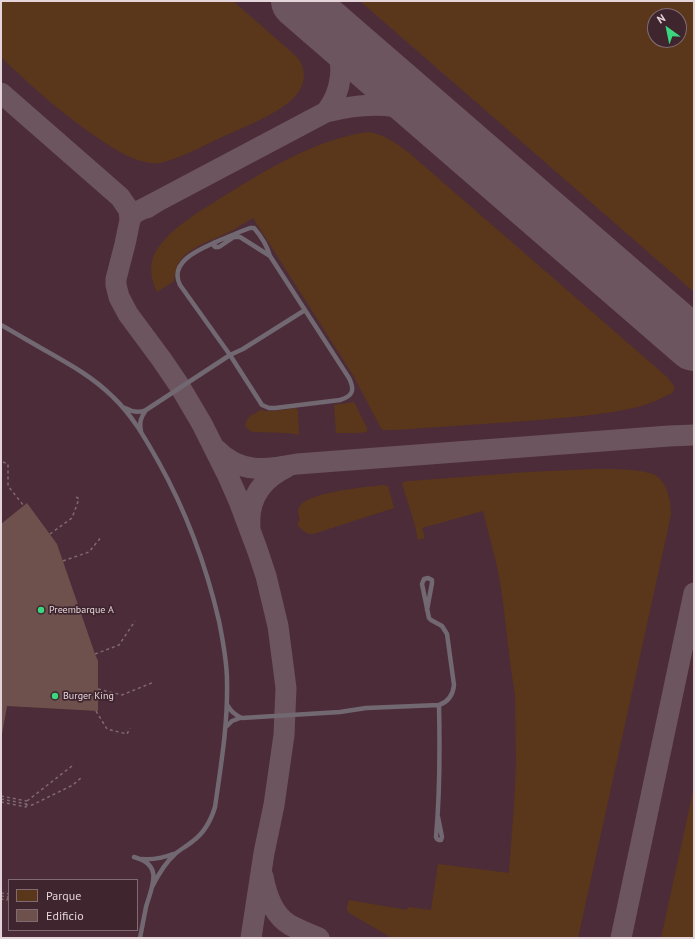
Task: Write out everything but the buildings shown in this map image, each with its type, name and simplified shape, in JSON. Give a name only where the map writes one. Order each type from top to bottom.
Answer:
[{"type":"lane","points":[[250,228],[254,228],[268,248],[270,256],[352,384],[352,392],[346,398],[275,408],[265,407],[262,405],[230,355],[180,285],[178,280],[179,269],[184,260],[215,242],[250,228]]},
{"type":"lane","points":[[215,242],[214,246],[217,248],[234,237],[240,237],[270,256]]},
{"type":"lane","points":[[1,325],[86,375],[128,410],[137,412],[146,410],[230,355],[243,349],[305,310]]},
{"type":"lane","points":[[124,407],[161,467],[178,500],[193,535],[214,600],[222,635],[227,680],[226,727],[222,763],[215,807],[212,816],[199,836],[175,853],[160,858],[144,859],[134,857],[148,864],[154,880],[145,910],[140,938]]},
{"type":"lane","points":[[142,434],[141,420],[146,410]]},
{"type":"lane","points":[[226,727],[236,718],[340,712],[366,708],[438,705],[443,703],[450,698],[454,690],[449,646],[445,629],[429,618],[427,610],[422,584],[426,578],[432,580],[427,610]]},
{"type":"lane","points":[[227,703],[228,707],[233,713],[242,718]]},
{"type":"lane","points":[[438,705],[440,755],[438,817]]},
{"type":"lane","points":[[152,887],[164,866],[182,848]]},
{"type":"path","points":[[3,462],[8,464],[8,486],[24,506]]},
{"type":"path","points":[[50,534],[72,518],[79,499],[75,496]]},
{"type":"path","points":[[64,561],[89,552],[102,536]]},
{"type":"path","points":[[95,654],[119,645],[135,621]]},
{"type":"path","points":[[98,689],[122,695],[154,682]]},
{"type":"path","points":[[96,711],[107,729],[127,734],[130,728]]},
{"type":"path","points":[[1,802],[26,807],[27,804],[72,766]]},
{"type":"path","points":[[1,799],[32,805],[73,785],[82,777]]},
{"type":"path","points":[[1,796],[27,804]]},
{"type":"path","points":[[1,893],[8,894],[8,897]]},
{"type":"path","points":[[1,896],[8,897]]},
{"type":"path","points":[[1,899],[7,900],[8,897]]},
{"type":"shaded area","points":[[1,1],[694,1],[694,938],[1,938]]},
{"type":"green space","points":[[1,1],[233,1],[298,58],[304,71],[302,85],[292,100],[261,120],[168,161],[149,163],[140,161],[116,149],[65,114],[1,57]]},
{"type":"green space","points":[[360,1],[694,1],[694,292]]},
{"type":"green space","points":[[368,132],[374,133],[394,142],[408,152],[667,377],[674,386],[672,393],[638,407],[583,416],[383,430],[353,375],[253,218],[226,234],[202,244],[187,253],[177,266],[174,281],[157,292],[151,272],[152,261],[156,251],[169,235],[187,220],[206,207],[293,156],[330,141]]},
{"type":"green space","points":[[354,402],[367,428],[367,432],[336,433],[334,405]]},
{"type":"green space","points":[[296,408],[298,411],[299,435],[288,433],[254,432],[250,431],[245,426],[247,420],[252,414],[253,415],[262,409],[263,411],[274,411]]},
{"type":"green space","points":[[617,469],[653,474],[661,480],[667,489],[670,500],[671,515],[578,938],[392,938],[349,913],[347,908],[349,900],[407,910],[408,907],[431,910],[438,864],[509,873],[516,761],[515,695],[502,594],[497,566],[483,511],[422,528],[425,538],[418,540],[402,484],[403,482],[410,481],[528,472]]},
{"type":"green space","points":[[383,485],[388,486],[394,508],[313,534],[303,531],[297,523],[300,520],[298,512],[299,508],[304,502],[312,498],[337,491]]},
{"type":"green space","points":[[694,787],[694,938],[661,938]]},
{"type":"taxiway","points":[[318,19],[333,39],[340,57],[341,67],[339,86],[336,95],[326,112]]},
{"type":"taxiway","points":[[1,93],[120,197],[129,210],[130,220]]},
{"type":"taxiway","points":[[147,208],[326,112],[347,107],[369,105],[391,106],[416,113],[443,127]]},
{"type":"taxiway","points":[[158,201],[133,214],[130,220],[116,279],[119,297],[128,314],[179,385],[202,424],[239,501],[266,576],[278,626],[286,688],[284,735],[274,805],[264,853],[251,938]]},
{"type":"taxiway","points":[[216,449],[234,463],[254,468],[275,468],[297,464],[694,435]]},
{"type":"taxiway","points":[[250,526],[251,507],[258,491],[270,477],[287,467]]},
{"type":"taxiway","points":[[621,938],[694,593]]},
{"type":"taxiway","points":[[263,876],[268,896],[279,916],[290,925],[319,938]]},
{"type":"runway","points":[[298,1],[694,344]]},
{"type":"place","name":"Preembarque A","points":[[41,610]]},
{"type":"place","name":"Burger King","points":[[55,696]]}]
